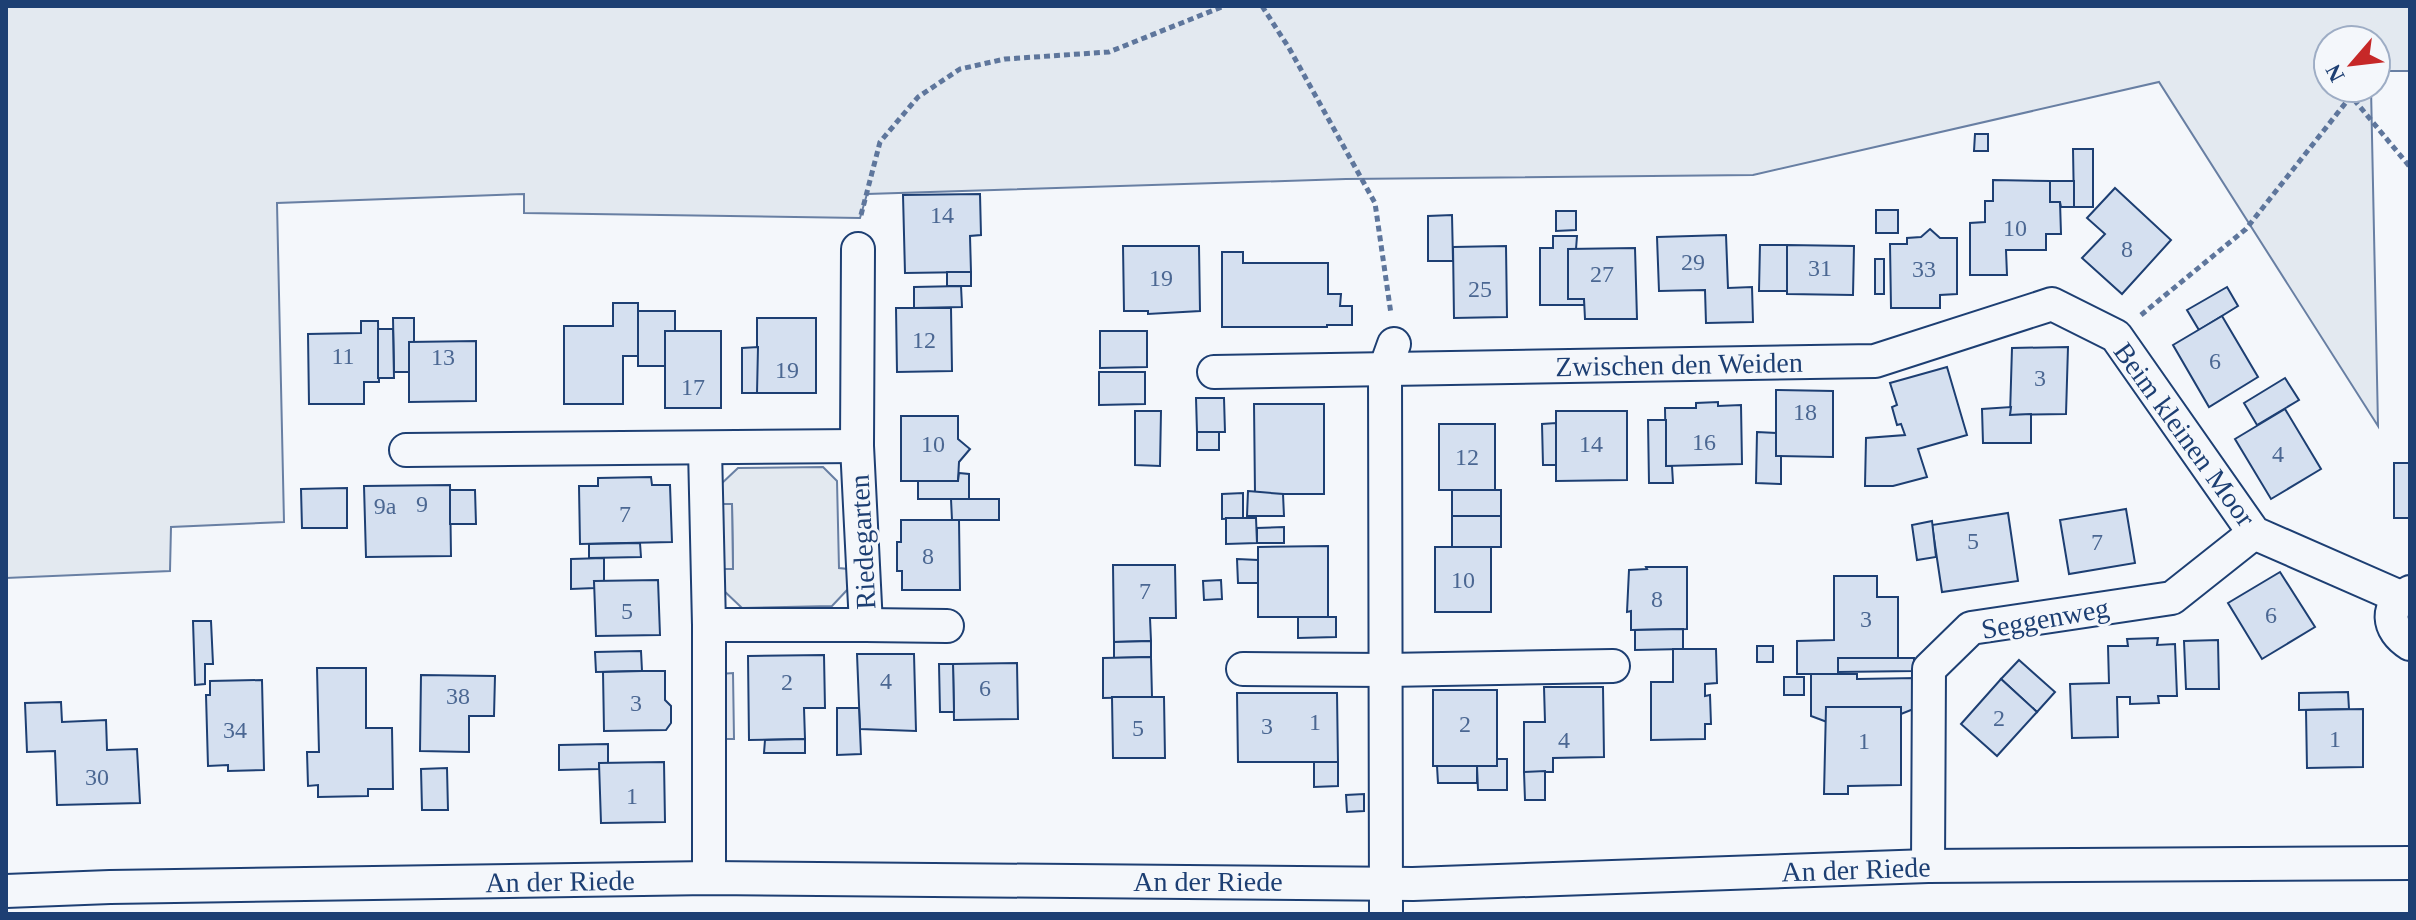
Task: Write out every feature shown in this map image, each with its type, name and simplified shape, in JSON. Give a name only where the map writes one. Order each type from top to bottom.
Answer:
[{"type":"street","name":"Riedegarten","points":[[709,625],[866,625],[857,446],[858,249]]},
{"type":"street","name":"Beim kleinen Moor","points":[[1968,332],[2052,304],[2116,336],[2254,533],[2405,595]]},
{"type":"street","name":"Zwischen den Weiden","points":[[1214,372],[1390,357],[1875,361],[1968,332]]},
{"type":"street","points":[[1387,899],[1390,357]]},
{"type":"street","name":"Riedegarten","points":[[406,450],[857,446]]},
{"type":"street","points":[[705,449],[709,878]]},
{"type":"street","name":"Seggenweg","points":[[1928,866],[1929,669],[1971,628],[2172,598],[2254,533]]},
{"type":"street","points":[[2405,595],[2393,609],[2392,623],[2398,636],[2410,644],[2410,666]]},
{"type":"street","points":[[866,625],[947,626]]},
{"type":"street","points":[[1243,669],[1613,666]]},
{"type":"street","name":"An der Riede","points":[[6,891],[709,878],[1387,899],[1928,866],[2410,863]]},
{"type":"path","points":[[858,249],[860,218],[880,142],[918,97],[960,69],[1005,59],[1109,52],[1224,6]]},
{"type":"path","points":[[1262,6],[1289,48],[1375,203],[1386,272]]},
{"type":"path","points":[[2116,336],[2246,229],[2351,96],[2410,167]]},
{"type":"shaded area","points":[[6,6],[2410,6],[2410,71],[2392,71],[2392,24],[2312,24],[2312,104],[2371,104],[2378,426],[2159,82],[1753,175],[1346,179],[867,194],[860,218],[524,213],[524,194],[277,203],[284,522],[171,527],[170,571],[6,578]]},
{"type":"shaded area","points":[[823,467],[837,481],[839,568],[848,569],[848,589],[832,606],[742,608],[721,588],[721,569],[733,568],[732,504],[720,504],[720,485],[738,468]]},
{"type":"shaded area","points":[[720,504],[732,504],[733,569],[721,569]]},
{"type":"shaded area","points":[[733,673],[734,739],[722,739],[720,674]]},
{"type":"building","points":[[1975,134],[1988,134],[1988,151],[1974,151]]},
{"type":"building","points":[[2073,149],[2093,149],[2093,207],[2074,207]]},
{"type":"building","points":[[1993,180],[2050,181],[2050,202],[2060,202],[2061,234],[2046,234],[2046,250],[2006,250],[2007,275],[1970,275],[1970,223],[1985,222],[1985,201],[1993,201]]},
{"type":"building","points":[[2050,181],[2074,181],[2074,207],[2061,207],[2060,202],[2050,202]]},
{"type":"building","points":[[2115,188],[2171,240],[2122,294],[2082,258],[2105,234],[2087,218]]},
{"type":"building","points":[[980,194],[981,235],[970,236],[971,272],[905,273],[903,195]]},
{"type":"building","points":[[1876,210],[1898,210],[1898,233],[1876,233]]},
{"type":"building","points":[[1556,211],[1576,211],[1576,230],[1556,231]]},
{"type":"building","points":[[1452,215],[1453,261],[1428,261],[1428,216]]},
{"type":"building","points":[[1930,229],[1940,238],[1957,238],[1957,294],[1940,295],[1940,308],[1891,308],[1890,244],[1907,244],[1907,238],[1921,237]]},
{"type":"building","points":[[1726,235],[1728,288],[1752,287],[1753,322],[1706,323],[1705,290],[1659,291],[1657,237]]},
{"type":"building","points":[[1553,236],[1577,236],[1576,249],[1568,249],[1568,299],[1584,299],[1585,305],[1540,305],[1540,248],[1553,248]]},
{"type":"building","points":[[1760,245],[1787,245],[1787,291],[1759,291]]},
{"type":"building","points":[[1787,245],[1854,246],[1853,295],[1787,294]]},
{"type":"building","points":[[1123,246],[1199,246],[1200,311],[1148,314],[1148,311],[1124,311]]},
{"type":"building","points":[[1506,246],[1507,317],[1454,318],[1453,247]]},
{"type":"building","points":[[1635,248],[1637,319],[1585,319],[1584,299],[1568,299],[1568,249]]},
{"type":"building","points":[[1222,252],[1243,252],[1243,263],[1328,263],[1328,294],[1341,294],[1340,306],[1352,306],[1352,325],[1222,327]]},
{"type":"building","points":[[1875,259],[1884,259],[1884,294],[1875,294]]},
{"type":"building","points":[[947,272],[971,272],[971,286],[947,286]]},
{"type":"building","points":[[961,286],[962,307],[914,308],[914,287]]},
{"type":"building","points":[[2227,287],[2238,306],[2199,330],[2187,310]]},
{"type":"building","points":[[613,303],[638,303],[638,356],[623,356],[623,404],[564,404],[564,326],[613,326]]},
{"type":"building","points":[[896,308],[951,308],[952,371],[897,372]]},
{"type":"building","points":[[638,311],[675,311],[675,331],[665,331],[665,366],[638,366]]},
{"type":"building","points":[[2222,316],[2258,377],[2209,407],[2173,345]]},
{"type":"building","points":[[393,318],[414,318],[414,342],[409,342],[409,372],[394,372]]},
{"type":"building","points":[[757,318],[816,318],[816,393],[757,393]]},
{"type":"building","points":[[361,321],[378,321],[379,382],[364,382],[364,404],[309,404],[308,334],[361,333]]},
{"type":"building","points":[[378,329],[393,329],[394,378],[378,378]]},
{"type":"building","points":[[665,331],[721,331],[721,408],[665,408]]},
{"type":"building","points":[[1100,331],[1147,331],[1147,367],[1100,368]]},
{"type":"building","points":[[476,341],[476,401],[409,402],[409,342]]},
{"type":"building","points":[[758,347],[757,393],[742,393],[742,348]]},
{"type":"building","points":[[2068,347],[2066,414],[2010,415],[2012,348]]},
{"type":"building","points":[[1947,367],[1967,435],[1918,449],[1927,477],[1893,486],[1865,486],[1866,438],[1905,435],[1901,424],[1897,425],[1892,407],[1897,405],[1890,383]]},
{"type":"building","points":[[1099,372],[1145,372],[1145,404],[1099,405]]},
{"type":"building","points":[[2285,378],[2299,400],[2257,425],[2244,403]]},
{"type":"building","points":[[1776,390],[1833,391],[1833,457],[1776,456]]},
{"type":"building","points":[[1196,398],[1224,398],[1225,432],[1197,432]]},
{"type":"building","points":[[1718,402],[1718,406],[1741,405],[1742,464],[1666,466],[1665,408],[1696,408],[1696,403]]},
{"type":"building","points":[[1254,404],[1324,404],[1324,494],[1255,494]]},
{"type":"building","points":[[2011,407],[2010,415],[2031,414],[2031,443],[1983,443],[1982,409]]},
{"type":"building","points":[[2285,409],[2321,469],[2271,499],[2235,439]]},
{"type":"building","points":[[1135,411],[1161,411],[1160,466],[1135,465]]},
{"type":"building","points":[[1556,411],[1627,411],[1627,480],[1556,481]]},
{"type":"building","points":[[901,416],[958,416],[958,439],[970,449],[959,462],[958,481],[901,481]]},
{"type":"building","points":[[1648,420],[1666,420],[1666,466],[1672,466],[1673,483],[1649,483]]},
{"type":"building","points":[[1556,423],[1556,465],[1543,465],[1542,424]]},
{"type":"building","points":[[1439,424],[1495,424],[1495,490],[1439,490]]},
{"type":"building","points":[[1197,432],[1219,432],[1219,450],[1197,450]]},
{"type":"building","points":[[1757,432],[1776,433],[1776,456],[1781,456],[1781,484],[1756,483]]},
{"type":"building","points":[[2394,463],[2410,463],[2410,518],[2394,518]]},
{"type":"building","points":[[959,473],[969,474],[969,499],[918,499],[918,481],[958,481]]},
{"type":"building","points":[[651,477],[652,485],[670,485],[672,542],[580,544],[579,486],[598,486],[598,478]]},
{"type":"building","points":[[450,485],[451,556],[366,557],[364,486]]},
{"type":"building","points":[[347,488],[347,528],[302,528],[301,489]]},
{"type":"building","points":[[450,490],[475,490],[476,524],[450,524]]},
{"type":"building","points":[[1452,490],[1501,490],[1501,516],[1452,516]]},
{"type":"building","points":[[1248,491],[1283,494],[1284,516],[1247,516]]},
{"type":"building","points":[[1243,493],[1243,518],[1222,519],[1222,494]]},
{"type":"building","points":[[951,499],[999,499],[999,520],[952,520]]},
{"type":"building","points":[[2126,509],[2135,563],[2069,574],[2060,520]]},
{"type":"building","points":[[2008,513],[2018,581],[1942,592],[1932,525]]},
{"type":"building","points":[[1452,516],[1501,516],[1501,547],[1452,547]]},
{"type":"building","points":[[1226,518],[1256,518],[1257,543],[1226,544]]},
{"type":"building","points":[[901,520],[959,520],[960,590],[902,590],[902,571],[897,571]]},
{"type":"building","points":[[1932,521],[1936,557],[1917,560],[1912,525]]},
{"type":"building","points":[[1284,527],[1284,543],[1257,543],[1257,528]]},
{"type":"building","points":[[640,543],[641,557],[589,558],[589,544]]},
{"type":"building","points":[[1328,546],[1328,617],[1258,617],[1258,547]]},
{"type":"building","points":[[1435,547],[1491,547],[1491,612],[1435,612]]},
{"type":"building","points":[[604,558],[604,581],[594,581],[595,588],[571,589],[571,559]]},
{"type":"building","points":[[1237,559],[1258,560],[1258,583],[1238,583]]},
{"type":"building","points":[[1113,565],[1175,565],[1176,618],[1150,618],[1151,641],[1114,642]]},
{"type":"building","points":[[1687,567],[1687,629],[1631,630],[1631,611],[1627,612],[1629,570]]},
{"type":"building","points":[[2280,572],[2315,627],[2262,659],[2228,603]]},
{"type":"building","points":[[1834,576],[1877,576],[1877,597],[1898,597],[1898,658],[1838,658],[1838,674],[1797,674],[1797,641],[1834,640]]},
{"type":"building","points":[[658,580],[660,635],[596,636],[594,581]]},
{"type":"building","points":[[1221,580],[1222,599],[1204,600],[1203,581]]},
{"type":"building","points":[[1298,617],[1336,617],[1336,637],[1298,638]]},
{"type":"building","points":[[193,621],[211,621],[213,664],[205,664],[205,684],[195,685]]},
{"type":"building","points":[[1683,629],[1683,649],[1635,650],[1635,630]]},
{"type":"building","points":[[2158,638],[2157,645],[2175,644],[2177,696],[2158,696],[2159,703],[2130,704],[2130,697],[2117,697],[2118,737],[2072,738],[2070,684],[2109,683],[2108,646],[2128,646],[2127,639]]},
{"type":"building","points":[[2218,640],[2219,689],[2186,689],[2184,641]]},
{"type":"building","points":[[1151,641],[1151,657],[1114,658],[1114,642]]},
{"type":"building","points":[[1757,646],[1773,646],[1773,662],[1757,662]]},
{"type":"building","points":[[1673,649],[1716,649],[1717,683],[1705,684],[1705,696],[1710,695],[1711,724],[1705,724],[1705,739],[1651,740],[1651,682],[1673,682]]},
{"type":"building","points":[[641,651],[642,671],[596,672],[595,652]]},
{"type":"building","points":[[857,654],[914,654],[916,731],[860,729]]},
{"type":"building","points":[[824,655],[825,708],[804,708],[805,739],[749,740],[748,656]]},
{"type":"building","points":[[1151,657],[1152,697],[1103,698],[1103,658]]},
{"type":"building","points":[[1838,658],[1914,658],[1914,671],[1838,672]]},
{"type":"building","points":[[2019,660],[2055,692],[2037,712],[2001,679]]},
{"type":"building","points":[[1017,663],[1018,719],[954,720],[953,664]]},
{"type":"building","points":[[939,664],[953,664],[954,712],[940,712]]},
{"type":"building","points":[[317,668],[366,668],[366,728],[392,728],[393,789],[368,789],[368,796],[318,797],[318,785],[308,786],[307,752],[319,752]]},
{"type":"building","points":[[665,671],[665,700],[671,706],[671,723],[666,730],[604,731],[603,672]]},
{"type":"building","points":[[1811,674],[1857,674],[1857,679],[1917,678],[1916,708],[1901,714],[1901,707],[1826,707],[1827,722],[1811,716]]},
{"type":"building","points":[[421,675],[495,676],[494,716],[469,716],[469,752],[420,751]]},
{"type":"building","points":[[1784,677],[1804,677],[1804,695],[1784,695]]},
{"type":"building","points":[[2001,679],[2037,712],[1997,756],[1961,724]]},
{"type":"building","points":[[262,680],[264,770],[228,771],[228,765],[208,766],[206,695],[210,695],[210,681]]},
{"type":"building","points":[[1544,687],[1603,687],[1604,757],[1553,758],[1553,772],[1524,772],[1524,722],[1545,722]]},
{"type":"building","points":[[1433,690],[1497,690],[1497,766],[1433,766]]},
{"type":"building","points":[[2348,692],[2349,709],[2299,710],[2299,693]]},
{"type":"building","points":[[1237,693],[1337,693],[1338,762],[1238,762]]},
{"type":"building","points":[[1112,697],[1164,697],[1165,758],[1113,758]]},
{"type":"building","points":[[61,702],[62,722],[106,720],[107,750],[137,749],[140,803],[57,805],[55,751],[27,752],[25,703]]},
{"type":"building","points":[[1826,707],[1901,707],[1901,785],[1848,786],[1848,794],[1824,794]]},
{"type":"building","points":[[837,708],[859,708],[861,754],[837,755]]},
{"type":"building","points":[[2363,709],[2363,767],[2307,768],[2306,710]]},
{"type":"building","points":[[805,739],[805,753],[764,753],[765,740]]},
{"type":"building","points":[[608,744],[608,763],[599,763],[599,769],[559,770],[559,745]]},
{"type":"building","points":[[1497,759],[1507,759],[1507,790],[1478,790],[1477,766],[1497,766]]},
{"type":"building","points":[[664,762],[665,822],[601,823],[599,763]]},
{"type":"building","points":[[1314,762],[1338,762],[1338,786],[1314,787]]},
{"type":"building","points":[[1437,766],[1477,766],[1477,783],[1438,783]]},
{"type":"building","points":[[447,768],[448,810],[422,810],[421,769]]},
{"type":"building","points":[[1545,771],[1545,800],[1525,800],[1524,772]]},
{"type":"building","points":[[1364,794],[1364,811],[1347,812],[1346,795]]}]
